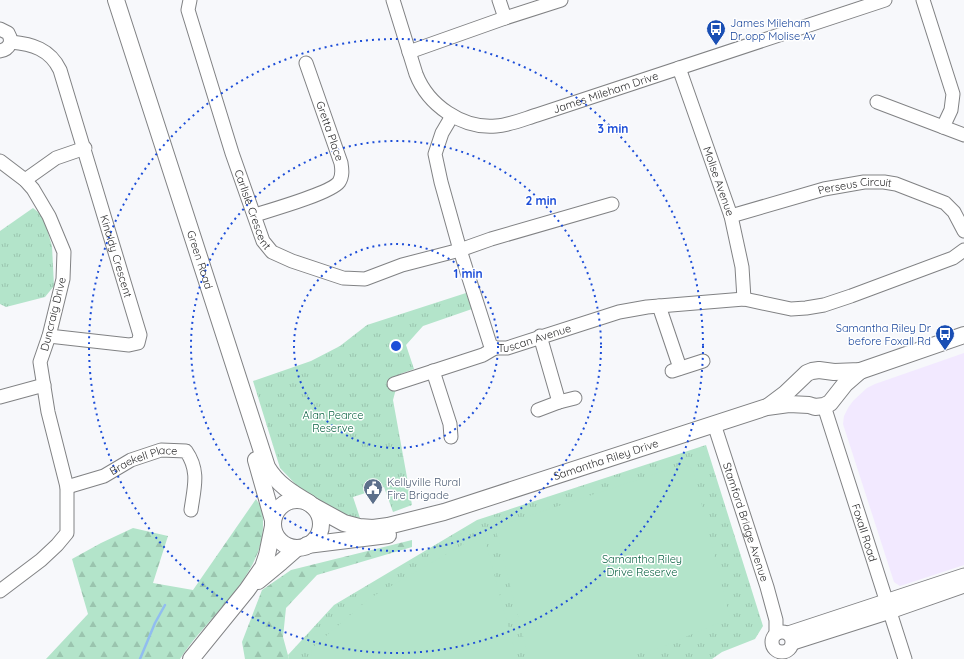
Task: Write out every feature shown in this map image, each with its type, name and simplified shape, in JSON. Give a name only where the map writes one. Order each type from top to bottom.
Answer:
[{"type":"main road","name":"Green Road","points":[[106,0],[262,479],[273,523]]},
{"type":"main road","name":"Green Road","points":[[116,0],[267,467],[281,485],[311,505]]},
{"type":"main road","name":"Samantha Riley Drive","points":[[767,407],[785,394],[807,373],[812,371],[860,371],[964,335]]},
{"type":"main road","name":"Samantha Riley Drive","points":[[311,505],[344,523],[359,527],[373,528],[388,526],[444,512],[767,407],[784,404],[823,402],[860,371]]},
{"type":"main road","points":[[802,378],[799,393],[804,401],[823,402],[836,389],[834,380],[825,372]]},
{"type":"main road","points":[[191,659],[247,590],[263,566],[267,555],[276,512],[287,502],[294,500],[302,500],[311,505],[320,518],[320,528],[316,538],[302,546],[247,590]]},
{"type":"main road","name":"Samantha Riley Drive","points":[[302,546],[387,535],[416,526],[444,512]]},
{"type":"main road","points":[[273,523],[276,534],[281,541],[288,546],[302,546]]},
{"type":"street","name":"Carlisle Crescent","points":[[190,0],[188,10],[232,153],[263,241],[272,252],[292,261],[343,278],[365,279],[402,265],[460,250],[491,239],[612,204]]},
{"type":"street","name":"James Mileham Drive","points":[[393,0],[416,74],[423,89],[435,103],[452,116],[480,126],[503,125],[885,0]]},
{"type":"street","points":[[499,0],[505,18]]},
{"type":"street","points":[[409,52],[561,0]]},
{"type":"street","points":[[923,0],[953,94],[951,110],[943,127]]},
{"type":"street","points":[[0,29],[8,33],[10,42],[8,48],[0,51]]},
{"type":"street","points":[[10,42],[40,49],[48,54],[57,64],[85,148],[56,158],[25,180]]},
{"type":"street","name":"Gretta Place","points":[[255,215],[323,193],[339,182],[343,171],[306,63]]},
{"type":"street","name":"Molise Avenue","points":[[679,68],[731,216],[742,267],[744,299]]},
{"type":"street","points":[[877,102],[964,135]]},
{"type":"street","name":"Tuscan Avenue","points":[[452,116],[442,133],[435,154],[460,250],[490,344],[495,348],[507,348],[540,336],[618,312],[659,306],[744,299]]},
{"type":"street","name":"Kinaldy Crescent","points":[[49,336],[129,345],[138,343],[140,336],[85,148]]},
{"type":"street","name":"Duncraig Drive","points":[[0,161],[25,180],[42,202],[64,252],[63,279],[49,336],[40,362],[48,412],[67,487],[67,533],[41,560],[0,591]]},
{"type":"street","name":"Perseus Circuit","points":[[731,216],[824,189],[864,182],[884,182],[896,184],[945,203],[954,212],[964,231]]},
{"type":"street","points":[[744,299],[791,309],[824,305],[953,258],[964,250]]},
{"type":"street","points":[[659,306],[676,369],[703,361]]},
{"type":"street","points":[[540,336],[559,402]]},
{"type":"street","points":[[394,384],[483,355],[495,348]]},
{"type":"street","points":[[433,371],[450,424],[451,437]]},
{"type":"street","points":[[0,397],[44,385]]},
{"type":"street","points":[[538,410],[575,398]]},
{"type":"street","name":"Foxall Road","points":[[823,402],[906,659]]},
{"type":"street","name":"Stamford Bridge Avenue","points":[[714,424],[767,587],[776,620],[786,645]]},
{"type":"street","name":"Braekell Place","points":[[67,487],[104,476],[131,460],[161,450],[186,451],[193,461],[195,478],[191,510]]},
{"type":"street","points":[[786,645],[964,575]]},
{"type":"street","points":[[888,606],[964,586]]},
{"type":"shaded area","points":[[964,353],[964,565],[900,586],[894,582],[843,424],[844,416],[853,401],[867,388]]},
{"type":"green space","points":[[33,208],[43,216],[52,246],[54,286],[45,297],[6,307],[0,304],[0,231]]},
{"type":"green space","name":"Alan Pearce Reserve","points":[[466,293],[472,309],[423,326],[406,345],[414,369],[400,374],[393,400],[412,505],[393,512],[384,487],[353,497],[360,518],[331,512],[317,498],[304,493],[280,468],[253,381],[311,361],[340,346],[367,325]]},
{"type":"green space","name":"Samantha Riley Drive Reserve","points":[[706,445],[763,626],[755,639],[722,652],[712,659],[289,659],[288,655],[334,605],[477,520]]},
{"type":"green space","points":[[685,464],[693,470],[730,618],[657,649],[617,659],[529,659],[495,527]]},
{"type":"green space","points":[[256,499],[262,509],[263,524],[261,543],[254,561],[232,596],[180,659],[46,659],[88,614],[72,559],[133,528],[168,536],[153,583],[193,590]]},
{"type":"green space","points":[[483,533],[517,659],[311,659],[312,648],[370,598]]},
{"type":"green space","points":[[412,540],[412,547],[317,575],[286,608],[283,637],[289,659],[245,659],[242,642],[262,590],[291,570]]},
{"type":"waterway","points":[[140,659],[155,623],[165,605]]},
{"type":"place","name":"James Mileham Dr opp Molise Av","points":[[716,46]]},
{"type":"place","name":"Samantha Riley Dr before Foxall Rd","points":[[945,351]]},
{"type":"place","name":"Kellyville Rural Fire Brigade","points":[[373,505]]}]
